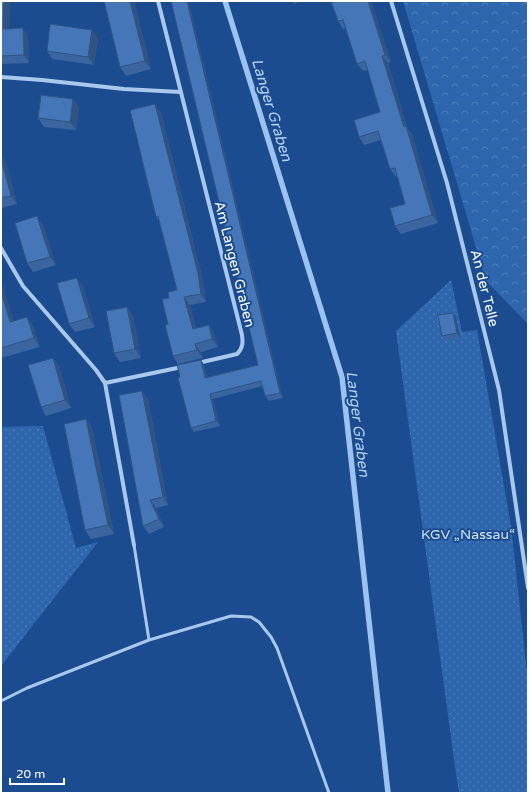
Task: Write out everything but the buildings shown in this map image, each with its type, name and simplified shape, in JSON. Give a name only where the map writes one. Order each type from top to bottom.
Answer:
[{"type":"street","name":"Am Langen Graben","points":[[158,1],[243,343],[241,350],[237,354],[193,364]]},
{"type":"street","name":"An der Telle","points":[[391,1],[447,183],[499,390],[528,588]]},
{"type":"street","points":[[1,77],[124,89],[180,92]]},
{"type":"street","points":[[1,248],[23,286],[96,370],[104,383],[134,546]]},
{"type":"street","points":[[104,383],[186,366]]},
{"type":"lane","points":[[134,546],[149,640]]},
{"type":"lane","points":[[1,701],[27,688],[149,640],[231,616],[251,617],[259,622],[271,637],[277,648],[329,793]]},
{"type":"green space","points":[[403,1],[528,1],[528,324],[486,281]]},
{"type":"green space","name":"KGV „Nassau“","points":[[451,280],[462,332],[477,330],[511,526],[528,682],[528,793],[459,793],[455,767],[396,331]]},
{"type":"green space","points":[[43,426],[76,548],[98,542],[1,666],[1,427]]},
{"type":"waterway","name":"Langer Graben","points":[[225,1],[342,377],[388,793]]}]
